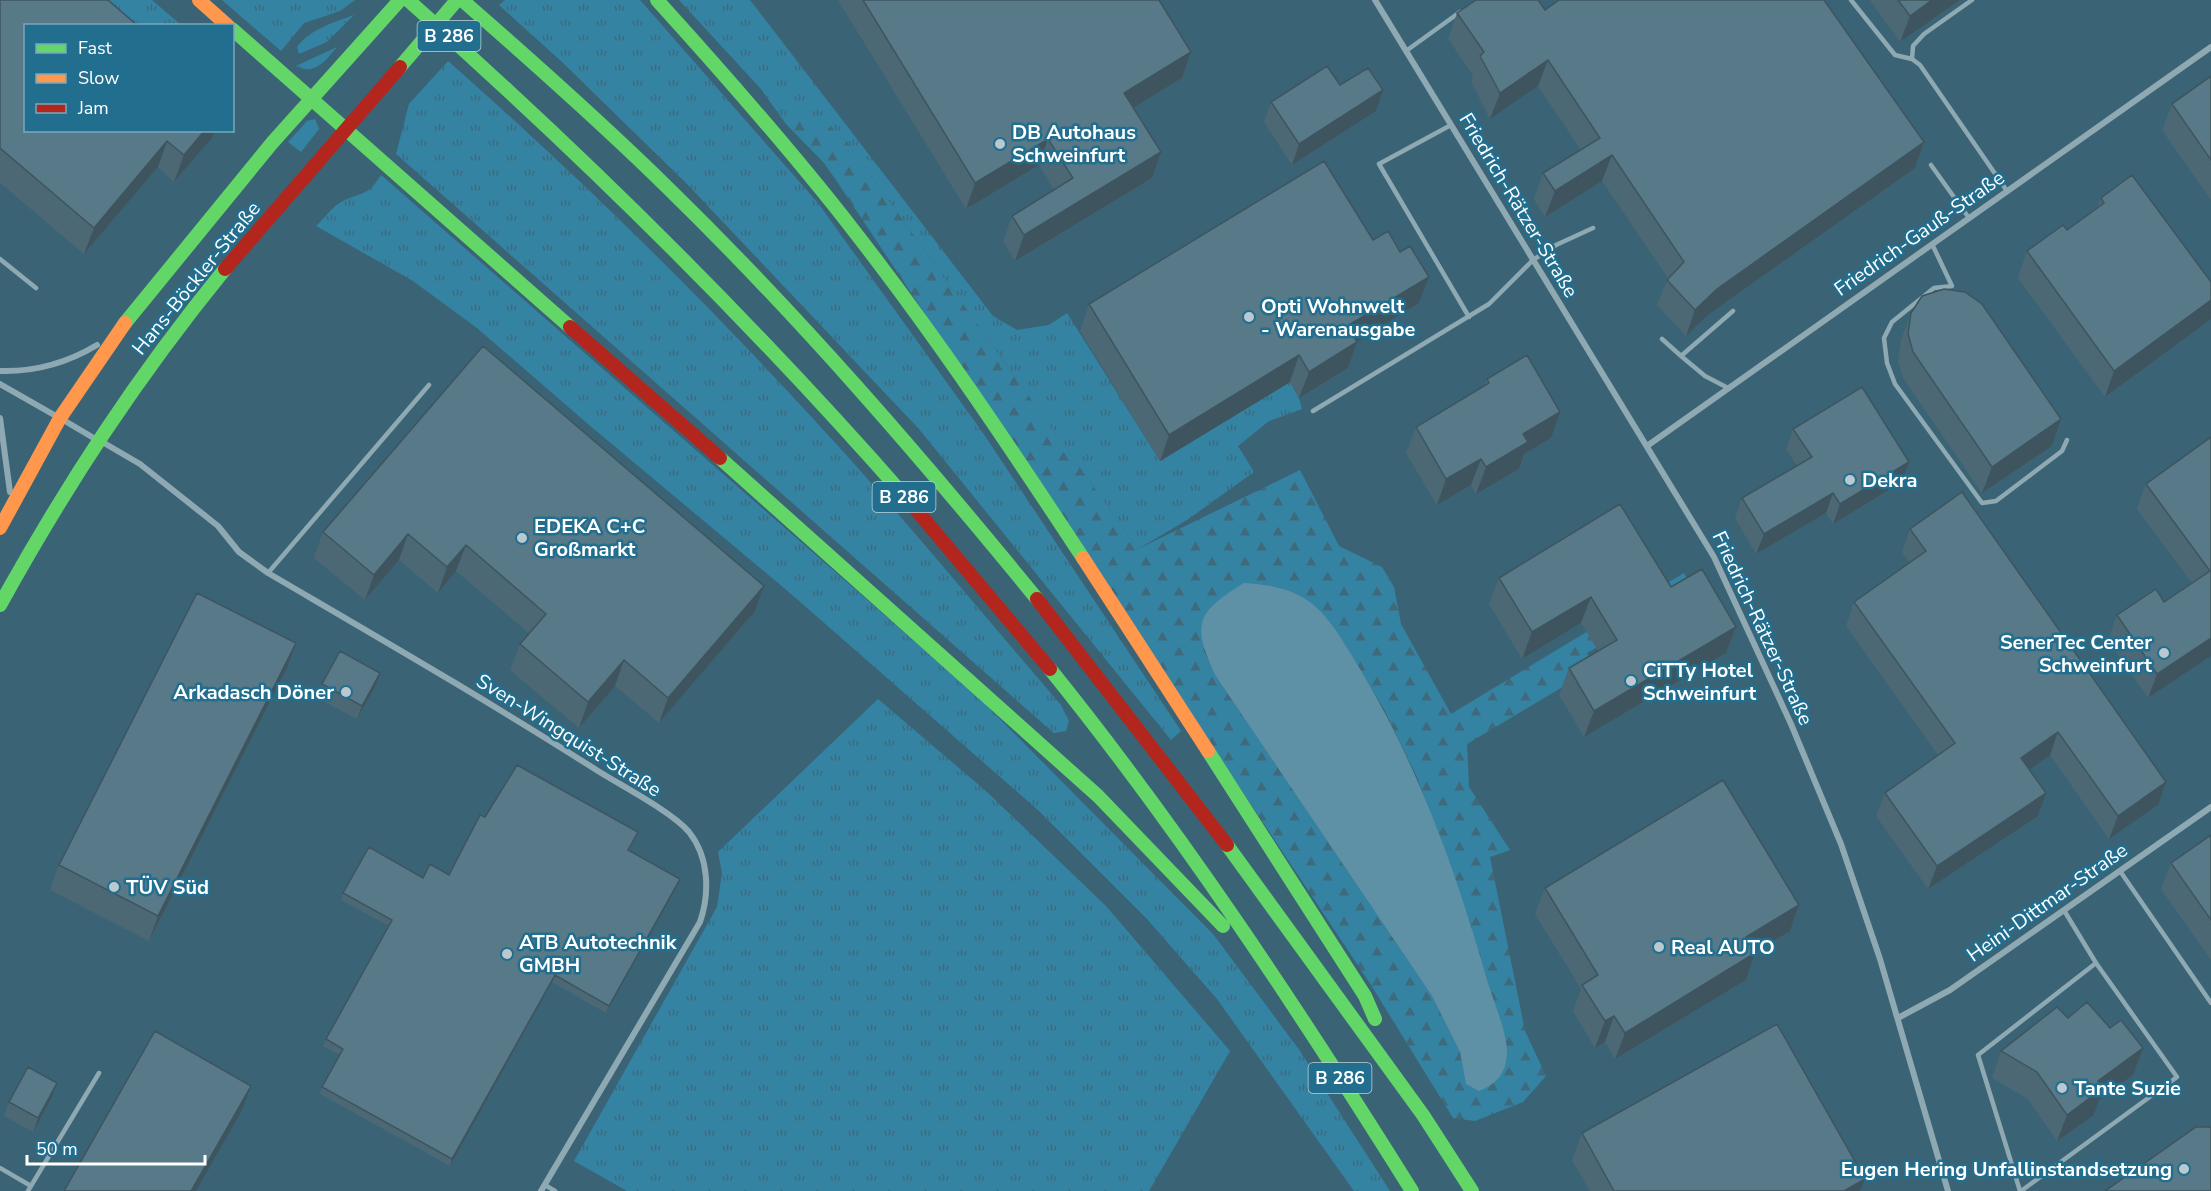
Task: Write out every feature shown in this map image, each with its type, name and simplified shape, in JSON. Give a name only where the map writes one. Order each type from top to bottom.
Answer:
[{"type":"main road","points":[[200,0],[226,24]]},
{"type":"main road","name":"Hans-Böckler-Straße","points":[[0,528],[60,418],[116,334],[311,97],[400,0]]},
{"type":"main road","name":"B 286","points":[[408,0],[490,71],[725,299],[845,429],[970,573],[1090,718],[1200,867],[1372,1125],[1412,1191]]},
{"type":"main road","name":"Hans-Böckler-Straße","points":[[0,605],[97,440],[151,363],[272,214],[348,129],[457,0]]},
{"type":"main road","name":"B 286","points":[[462,0],[514,43],[637,158],[741,263],[877,410],[989,540],[1110,687],[1268,899],[1413,1102],[1472,1191]]},
{"type":"main road","name":"B 286","points":[[657,0],[738,90],[847,224],[906,302],[1004,441],[1365,996],[1413,1102]]},
{"type":"main road","points":[[234,31],[348,129],[1098,796],[1200,905],[1266,967]]},
{"type":"street","name":"Friedrich-Rätzer-Straße","points":[[1375,0],[1714,557],[1791,724],[1855,883],[1898,1018],[1948,1191]]},
{"type":"street","name":"Friedrich-Gauß-Straße","points":[[1647,446],[2211,47]]},
{"type":"street","name":"Hans-Böckler-Straße","points":[[0,371],[28,371],[76,357],[116,334]]},
{"type":"street","name":"Sven-Wingquist-Straße","points":[[0,384],[140,464],[218,526],[239,552],[268,573],[525,724],[655,807],[688,831],[698,848],[704,865],[705,906],[700,922],[543,1188]]},
{"type":"street","points":[[0,418],[5,443],[11,506]]},
{"type":"street","name":"Heini-Dittmar-Straße","points":[[1898,1018],[1950,990],[2211,807]]},
{"type":"lane","points":[[1851,0],[1895,55],[1912,59],[1920,65],[2007,191]]},
{"type":"lane","points":[[1912,59],[1913,46],[1924,34],[1972,0]]},
{"type":"lane","points":[[1406,51],[1467,7]]},
{"type":"lane","points":[[1451,124],[1379,164],[1469,316]]},
{"type":"lane","points":[[1931,165],[1969,218]]},
{"type":"lane","points":[[1313,411],[1489,304],[1533,260],[1556,245],[1593,228]]},
{"type":"lane","points":[[1932,244],[1952,286],[1935,288],[1892,322],[1884,338],[1887,363],[1896,384],[1982,503],[1996,501],[2062,452],[2067,440]]},
{"type":"lane","points":[[0,259],[36,288]]},
{"type":"lane","points":[[1681,356],[1733,310]]},
{"type":"lane","points":[[1662,339],[1705,376],[1728,388]]},
{"type":"lane","points":[[268,573],[429,385]]},
{"type":"lane","points":[[2120,871],[2211,1004]]},
{"type":"lane","points":[[2064,912],[2096,963],[2177,1077],[2021,1191],[1978,1055],[2096,963]]},
{"type":"lane","points":[[0,1168],[30,1188],[99,1073]]},
{"type":"lane","points":[[543,1188],[555,1191]]},
{"type":"green space","points":[[67,0],[152,0],[180,24],[96,24]]},
{"type":"green space","points":[[222,0],[355,0],[340,11],[304,23],[281,51]]},
{"type":"green space","points":[[505,0],[640,0],[818,203],[983,433],[1181,731],[1171,740],[919,429],[687,184],[561,61],[499,5]]},
{"type":"green space","points":[[679,0],[750,0],[993,316],[1017,330],[1049,325],[1067,313],[1160,461],[1290,382],[1302,409],[1269,421],[1238,446],[1254,472],[1187,520],[1138,549],[844,138],[786,124],[761,89]]},
{"type":"green space","points":[[354,15],[327,42],[299,54],[297,47],[309,35]]},
{"type":"green space","points":[[337,47],[314,68],[303,69],[296,66]]},
{"type":"green space","points":[[448,61],[555,158],[659,258],[809,414],[883,496],[1061,705],[1069,721],[1066,731],[1054,733],[1048,728],[396,154],[409,104]]},
{"type":"green space","points":[[803,114],[816,117],[844,138],[1138,549],[1300,470],[1339,546],[1382,567],[1394,587],[1401,624],[1451,714],[1684,573],[1694,590],[1587,653],[1594,668],[1467,744],[1469,787],[1510,850],[1490,857],[1525,1031],[1546,1076],[1523,1102],[1475,1121],[1453,1118],[1371,985],[838,183],[824,163],[786,124]],"holes":[[[1344,643],[1384,709],[1417,777],[1472,928],[1464,1072],[1460,1052],[1432,996],[1215,675],[1203,649]]]},
{"type":"green space","points":[[315,119],[319,129],[301,152],[288,142],[307,121]]},
{"type":"green space","points":[[381,175],[976,695],[1213,934],[1300,1051],[1390,1191],[1354,1191],[1217,999],[1147,919],[1039,811],[790,593],[477,328],[413,281],[316,226],[338,204],[368,191]]},
{"type":"green space","points":[[878,699],[987,792],[1106,906],[1230,1051],[1149,1191],[627,1191],[574,1161],[717,907],[722,873],[718,852]]},
{"type":"shaded area","points":[[1244,583],[1273,586],[1291,592],[1308,601],[1323,614],[1363,674],[1402,747],[1435,822],[1449,861],[1504,1033],[1507,1050],[1505,1064],[1497,1080],[1486,1088],[1479,1091],[1466,1084],[1460,1052],[1432,996],[1215,675],[1203,643],[1201,631],[1203,620],[1216,602]]},
{"type":"building","points":[[0,0],[108,0],[136,24],[24,24],[24,132],[203,132],[184,155],[167,141],[94,228],[0,148]]},
{"type":"building","name":"DB Autohaus Schweinfurt","points":[[863,0],[1159,0],[1191,52],[1124,93],[1161,152],[1024,235],[1012,216],[1073,178],[1048,139],[975,183]]},
{"type":"building","points":[[1476,0],[1538,0],[1545,10],[1559,0],[1824,0],[1924,142],[1717,289],[1695,310],[1667,280],[1684,262],[1612,155],[1555,191],[1543,173],[1600,138],[1548,60],[1500,93],[1480,56],[1484,52],[1457,13]]},
{"type":"building","points":[[1898,0],[1932,0],[1910,16]]},
{"type":"building","points":[[1327,66],[1340,85],[1368,68],[1383,90],[1299,144],[1271,102]]},
{"type":"building","points":[[2211,76],[2211,160],[2172,104]]},
{"type":"building","name":"Opti Wohnwelt - Warenausgabe","points":[[1324,161],[1373,240],[1388,231],[1400,252],[1410,246],[1429,277],[1347,326],[1357,342],[1309,372],[1299,355],[1169,435],[1089,304]]},
{"type":"building","points":[[2132,175],[2211,282],[2211,300],[2114,371],[2027,251],[2063,225],[2067,230],[2104,203],[2101,198]]},
{"type":"building","points":[[1944,289],[1965,292],[1982,304],[2061,419],[1992,467],[1913,352],[1908,334],[1911,313],[1922,296]]},
{"type":"building","name":"EDEKA C+C Großmarkt","points":[[483,346],[764,586],[668,698],[624,660],[588,702],[520,644],[546,614],[466,545],[447,567],[408,534],[374,575],[323,532]]},
{"type":"building","points":[[1527,355],[1560,412],[1523,434],[1528,442],[1486,467],[1481,459],[1446,479],[1416,427],[1489,383],[1487,379]]},
{"type":"building","name":"Dekra","points":[[1862,387],[1909,462],[1840,504],[1833,493],[1764,534],[1742,498],[1812,457],[1793,429]]},
{"type":"building","points":[[2211,437],[2211,638],[2157,674],[2117,615],[2156,589],[2164,602],[2210,571],[2146,484]]},
{"type":"building","points":[[1962,492],[2166,782],[2118,816],[2058,732],[2021,758],[2046,793],[1937,866],[1885,793],[1955,743],[1854,602],[1926,551],[1910,529]]},
{"type":"building","points":[[1620,504],[1671,587],[1702,569],[1736,627],[1594,711],[1569,668],[1617,640],[1591,597],[1532,632],[1499,578]]},
{"type":"building","points":[[197,593],[296,643],[158,916],[59,865]]},
{"type":"building","points":[[340,651],[380,673],[362,706],[322,684]]},
{"type":"building","name":"ATB Autotechnik GMBH","points":[[517,765],[638,832],[628,850],[680,879],[609,1006],[555,975],[452,1159],[322,1087],[343,1049],[326,1039],[392,920],[343,893],[369,847],[423,878],[430,864],[449,875],[480,815],[485,817]]},
{"type":"building","name":"Real AUTO","points":[[1723,780],[1799,905],[1746,937],[1755,953],[1625,1033],[1614,1016],[1605,1021],[1582,985],[1598,975],[1545,888]]},
{"type":"building","points":[[2211,835],[2211,920],[2171,863]]},
{"type":"building","points":[[2087,1002],[2110,1028],[2121,1020],[2143,1048],[2098,1081],[2103,1088],[2067,1115],[2037,1072],[2001,1051],[2057,1007],[2068,1018]]},
{"type":"building","points":[[1777,1024],[1865,1179],[1844,1191],[1614,1191],[1582,1133]]},
{"type":"building","points":[[155,1031],[251,1086],[191,1191],[64,1191]]},
{"type":"building","points":[[28,1067],[57,1083],[38,1118],[9,1102]]},
{"type":"building","name":"Eugen Hering Unfallinstandsetzung","points":[[2196,1127],[2211,1127],[2211,1191],[2105,1191]]},
{"type":"traffic: fast","points":[[125,323],[272,143],[400,0]]},
{"type":"traffic: fast","points":[[408,0],[539,119],[666,242],[789,369],[908,500]]},
{"type":"traffic: fast","points":[[400,67],[457,0]]},
{"type":"traffic: fast","points":[[462,0],[619,141],[719,238],[859,389],[1037,599]]},
{"type":"traffic: fast","points":[[657,0],[733,85],[831,201],[972,392],[1083,558]]},
{"type":"traffic: fast","points":[[234,31],[570,327]]},
{"type":"traffic: fast","points":[[0,605],[77,474],[105,432],[162,350],[225,269]]},
{"type":"traffic: fast","points":[[720,458],[1098,796],[1223,926]]},
{"type":"traffic: fast","points":[[1050,669],[1147,795],[1239,925],[1327,1057],[1412,1191]]},
{"type":"traffic: fast","points":[[1208,751],[1365,996],[1375,1019]]},
{"type":"traffic: fast","points":[[1227,845],[1423,1115],[1472,1191]]},
{"type":"traffic: slow","points":[[199,0],[226,24]]},
{"type":"traffic: slow","points":[[0,528],[60,418],[125,323]]},
{"type":"traffic: slow","points":[[1083,558],[1208,751]]},
{"type":"traffic: jam","points":[[225,269],[400,67]]},
{"type":"traffic: jam","points":[[570,327],[720,458]]},
{"type":"traffic: jam","points":[[908,500],[1050,669]]},
{"type":"traffic: jam","points":[[1037,599],[1227,845]]},
{"type":"place","name":"DB Autohaus Schweinfurt","points":[[1000,144]]},
{"type":"place","name":"Opti Wohnwelt - Warenausgabe","points":[[1249,317]]},
{"type":"place","name":"Dekra","points":[[1850,480]]},
{"type":"place","name":"EDEKA C+C Großmarkt","points":[[522,538]]},
{"type":"place","name":"SenerTec Center Schweinfurt","points":[[2164,653]]},
{"type":"place","name":"CiTTy Hotel Schweinfurt","points":[[1631,681]]},
{"type":"place","name":"Arkadasch Döner","points":[[346,692]]},
{"type":"place","name":"TÜV Süd","points":[[114,887]]},
{"type":"place","name":"Real AUTO","points":[[1659,947]]},
{"type":"place","name":"ATB Autotechnik GMBH","points":[[507,954]]},
{"type":"place","name":"Tante Suzie","points":[[2062,1088]]},
{"type":"place","name":"Eugen Hering Unfallinstandsetzung","points":[[2184,1169]]}]
